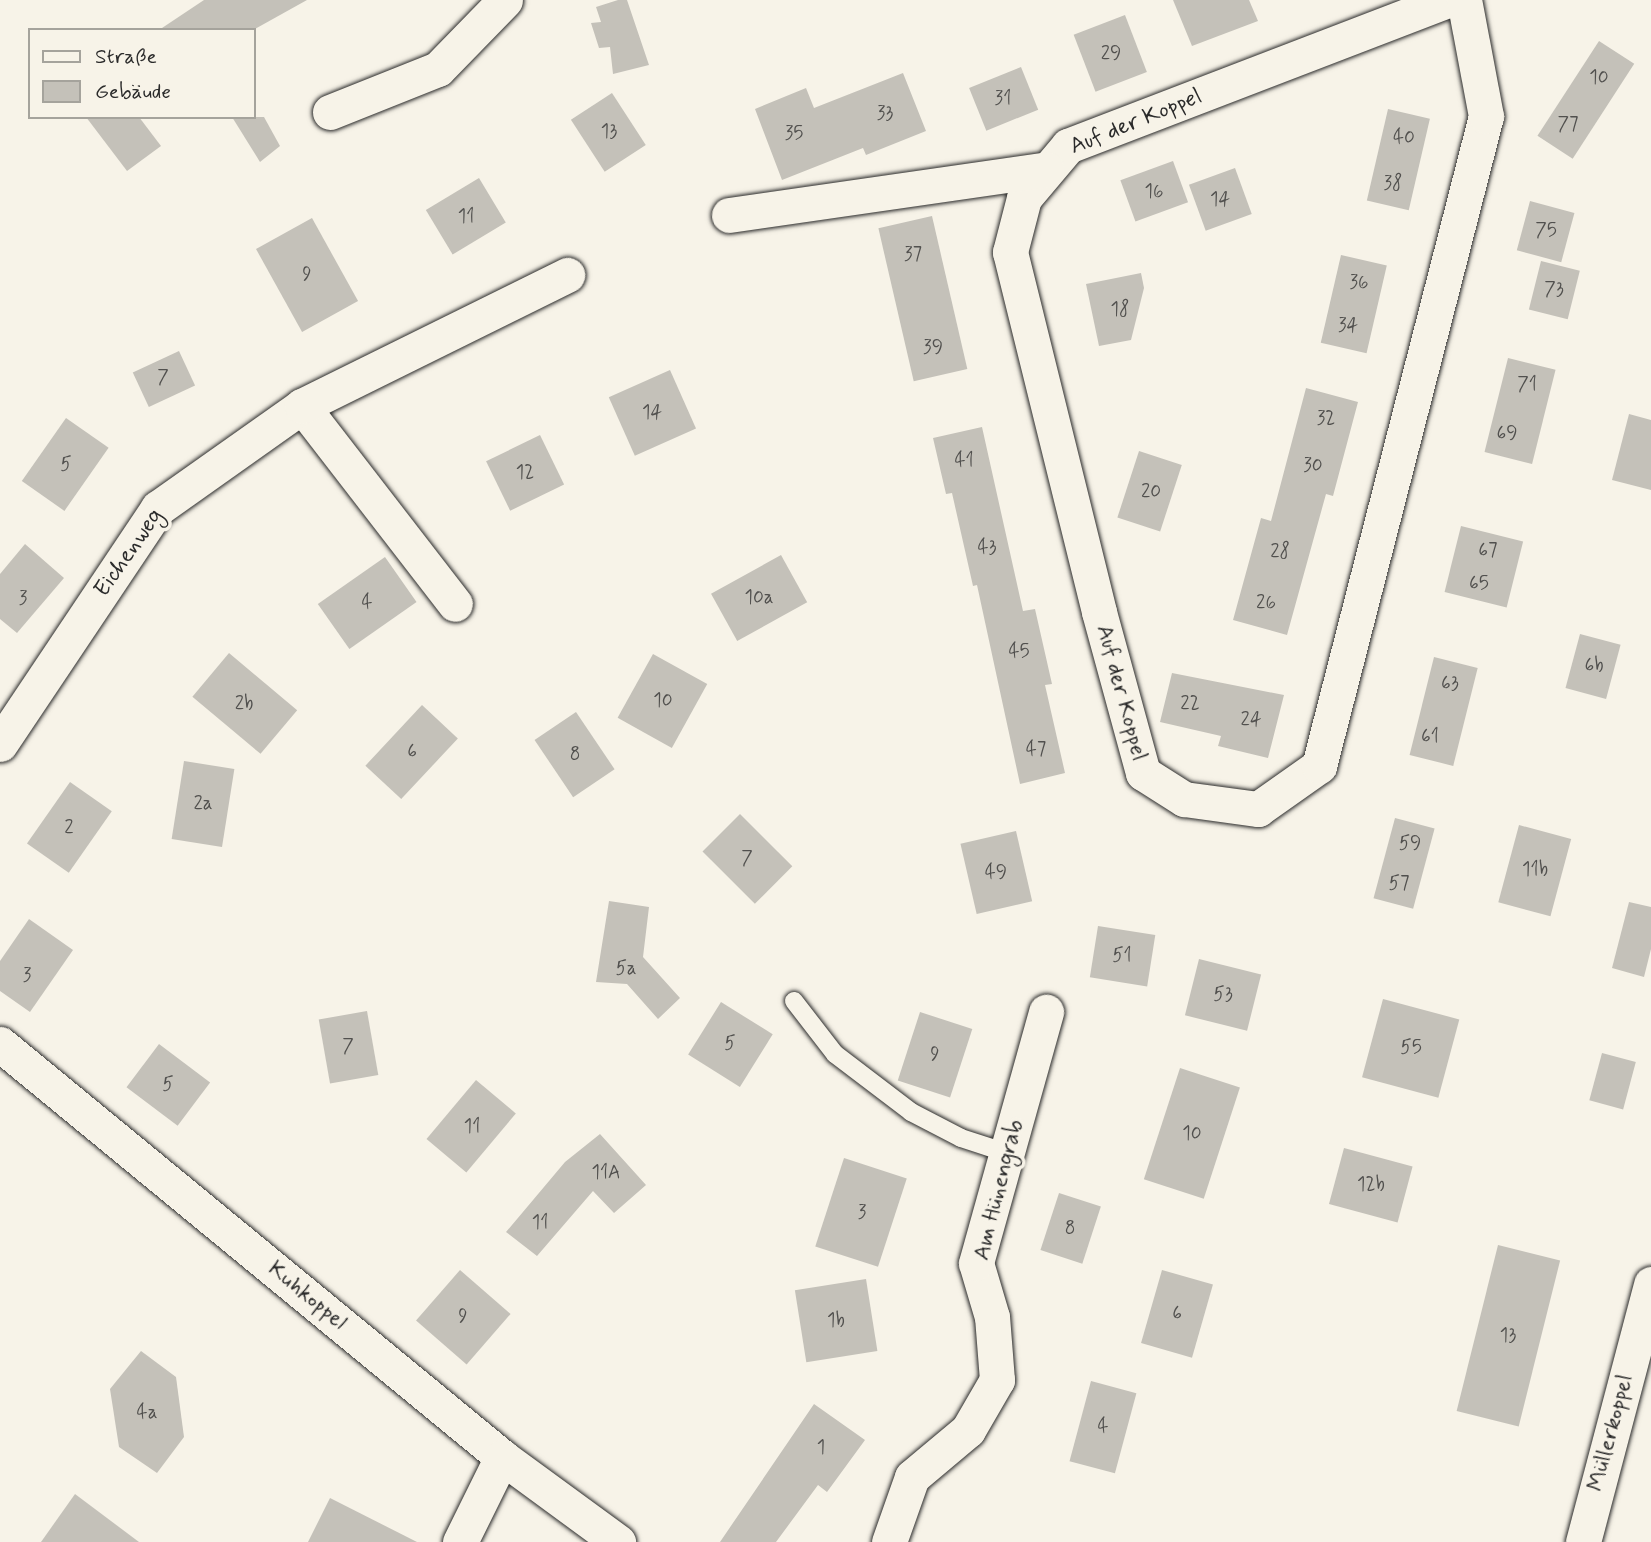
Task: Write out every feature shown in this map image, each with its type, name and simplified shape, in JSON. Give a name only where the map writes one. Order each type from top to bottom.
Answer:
[{"type":"street","points":[[330,112],[439,69],[505,0]]},
{"type":"street","name":"Auf der Koppel","points":[[1448,0],[1068,146],[1024,198],[1010,253],[1143,773],[1184,799],[1258,809],[1320,766],[1486,116],[1464,0]]},
{"type":"street","points":[[729,215],[1048,169]]},
{"type":"street","name":"Eichenweg","points":[[0,744],[158,508],[303,406],[567,275]]},
{"type":"street","points":[[303,406],[455,604]]},
{"type":"street","name":"Am Hünengrab","points":[[888,1542],[912,1476],[968,1430],[997,1380],[992,1317],[976,1263],[1046,1012]]},
{"type":"street","name":"Kuhkoppel","points":[[0,1044],[502,1457],[618,1542]]},
{"type":"street","name":"Müllerkoppel","points":[[1583,1542],[1651,1284]]},
{"type":"street","points":[[460,1542],[502,1457]]},
{"type":"lane","points":[[793,1001],[835,1054],[911,1112],[961,1138],[1007,1153]]},
{"type":"building","points":[[204,0],[307,0],[256,28],[162,28]]},
{"type":"building","points":[[627,0],[649,65],[613,74],[610,47],[599,48],[591,23],[601,22],[596,7]]},
{"type":"building","points":[[1173,0],[1249,0],[1258,21],[1192,46]]},
{"type":"building","points":[[1125,15],[1147,72],[1096,92],[1074,35]]},
{"type":"building","points":[[1599,41],[1634,64],[1573,159],[1537,136]]},
{"type":"building","points":[[1021,67],[1038,110],[986,131],[969,88]]},
{"type":"building","points":[[903,73],[926,131],[866,155],[863,148],[782,180],[755,109],[806,88],[814,108]]},
{"type":"building","points":[[612,93],[646,145],[605,172],[571,120]]},
{"type":"building","points":[[1388,109],[1430,119],[1409,210],[1367,201]]},
{"type":"building","points":[[264,117],[280,146],[260,162],[233,119]]},
{"type":"building","points":[[88,119],[141,119],[161,146],[127,171]]},
{"type":"building","points":[[1173,161],[1188,202],[1135,221],[1120,180]]},
{"type":"building","points":[[1235,168],[1252,214],[1206,231],[1189,185]]},
{"type":"building","points":[[479,178],[506,223],[453,255],[426,210]]},
{"type":"building","points":[[1530,201],[1574,213],[1561,262],[1517,250]]},
{"type":"building","points":[[932,216],[967,369],[914,381],[878,228]]},
{"type":"building","points":[[312,218],[358,301],[302,332],[256,249]]},
{"type":"building","points":[[1341,255],[1387,266],[1367,353],[1321,343]]},
{"type":"building","points":[[1541,261],[1580,271],[1568,319],[1529,310]]},
{"type":"building","points":[[1141,273],[1144,288],[1131,340],[1099,346],[1086,284]]},
{"type":"building","points":[[179,351],[195,385],[149,407],[133,373]]},
{"type":"building","points":[[1508,358],[1556,370],[1532,464],[1485,452]]},
{"type":"building","points":[[670,370],[696,428],[635,456],[609,397]]},
{"type":"building","points":[[1306,388],[1358,402],[1333,496],[1326,494],[1287,635],[1233,620],[1261,518],[1271,521]]},
{"type":"building","points":[[1629,414],[1651,420],[1651,490],[1612,480]]},
{"type":"building","points":[[66,418],[109,448],[64,511],[22,481]]},
{"type":"building","points":[[982,427],[1023,611],[1035,609],[1052,684],[1045,685],[1065,773],[1020,784],[977,585],[973,586],[952,493],[946,494],[933,438]]},
{"type":"building","points":[[540,435],[564,484],[510,511],[486,461]]},
{"type":"building","points":[[1139,451],[1182,465],[1160,531],[1117,518]]},
{"type":"building","points":[[1461,526],[1523,541],[1507,607],[1445,592]]},
{"type":"building","points":[[25,544],[64,578],[17,633],[0,619],[0,574]]},
{"type":"building","points":[[781,555],[807,602],[737,641],[711,594]]},
{"type":"building","points":[[385,557],[417,602],[349,649],[318,604]]},
{"type":"building","points":[[1580,634],[1621,645],[1606,699],[1566,688]]},
{"type":"building","points":[[229,653],[297,710],[261,754],[192,697]]},
{"type":"building","points":[[653,654],[707,684],[672,748],[618,718]]},
{"type":"building","points":[[1434,657],[1478,668],[1453,766],[1410,755]]},
{"type":"building","points":[[1172,673],[1284,695],[1268,758],[1218,746],[1221,736],[1160,722]]},
{"type":"building","points":[[422,705],[458,738],[401,799],[365,766]]},
{"type":"building","points":[[576,712],[615,769],[573,797],[535,740]]},
{"type":"building","points":[[184,761],[234,769],[222,847],[172,839]]},
{"type":"building","points":[[70,782],[112,811],[69,873],[27,843]]},
{"type":"building","points":[[740,814],[792,866],[755,904],[703,851]]},
{"type":"building","points":[[1395,818],[1435,829],[1413,909],[1374,898]]},
{"type":"building","points":[[1519,825],[1571,839],[1550,916],[1498,902]]},
{"type":"building","points":[[1016,831],[1032,901],[977,914],[960,844]]},
{"type":"building","points":[[609,901],[649,907],[643,957],[680,998],[658,1019],[627,984],[596,982]]},
{"type":"building","points":[[1629,902],[1651,907],[1651,949],[1644,977],[1612,968]]},
{"type":"building","points":[[29,919],[73,950],[30,1012],[0,991],[0,961]]},
{"type":"building","points":[[1098,926],[1155,935],[1147,986],[1090,977]]},
{"type":"building","points":[[1199,959],[1261,974],[1247,1031],[1185,1015]]},
{"type":"building","points":[[1383,999],[1459,1019],[1438,1098],[1362,1077]]},
{"type":"building","points":[[721,1002],[773,1034],[740,1087],[688,1055]]},
{"type":"building","points":[[367,1011],[378,1075],[330,1084],[319,1020]]},
{"type":"building","points":[[920,1012],[972,1029],[950,1097],[898,1080]]},
{"type":"building","points":[[159,1044],[210,1083],[178,1126],[127,1087]]},
{"type":"building","points":[[1602,1053],[1636,1062],[1623,1109],[1589,1100]]},
{"type":"building","points":[[1180,1068],[1240,1087],[1204,1199],[1144,1179]]},
{"type":"building","points":[[476,1080],[516,1113],[466,1172],[427,1139]]},
{"type":"building","points":[[600,1134],[646,1185],[614,1213],[593,1191],[537,1256],[506,1232],[565,1162]]},
{"type":"building","points":[[1344,1148],[1413,1166],[1398,1222],[1329,1204]]},
{"type":"building","points":[[844,1158],[907,1178],[878,1267],[815,1246]]},
{"type":"building","points":[[1059,1193],[1101,1207],[1082,1264],[1040,1250]]},
{"type":"building","points":[[1498,1245],[1560,1260],[1519,1426],[1457,1411]]},
{"type":"building","points":[[460,1270],[511,1314],[467,1365],[416,1321]]},
{"type":"building","points":[[1162,1270],[1213,1285],[1192,1358],[1141,1343]]},
{"type":"building","points":[[866,1279],[877,1351],[806,1362],[795,1290]]},
{"type":"building","points":[[141,1351],[176,1377],[184,1437],[157,1473],[119,1447],[110,1389]]},
{"type":"building","points":[[1091,1381],[1136,1393],[1115,1473],[1070,1461]]},
{"type":"building","points":[[814,1404],[865,1440],[827,1492],[818,1485],[776,1542],[720,1542]]},
{"type":"building","points":[[75,1494],[139,1542],[41,1542]]},
{"type":"building","points":[[330,1498],[417,1542],[308,1542]]}]
